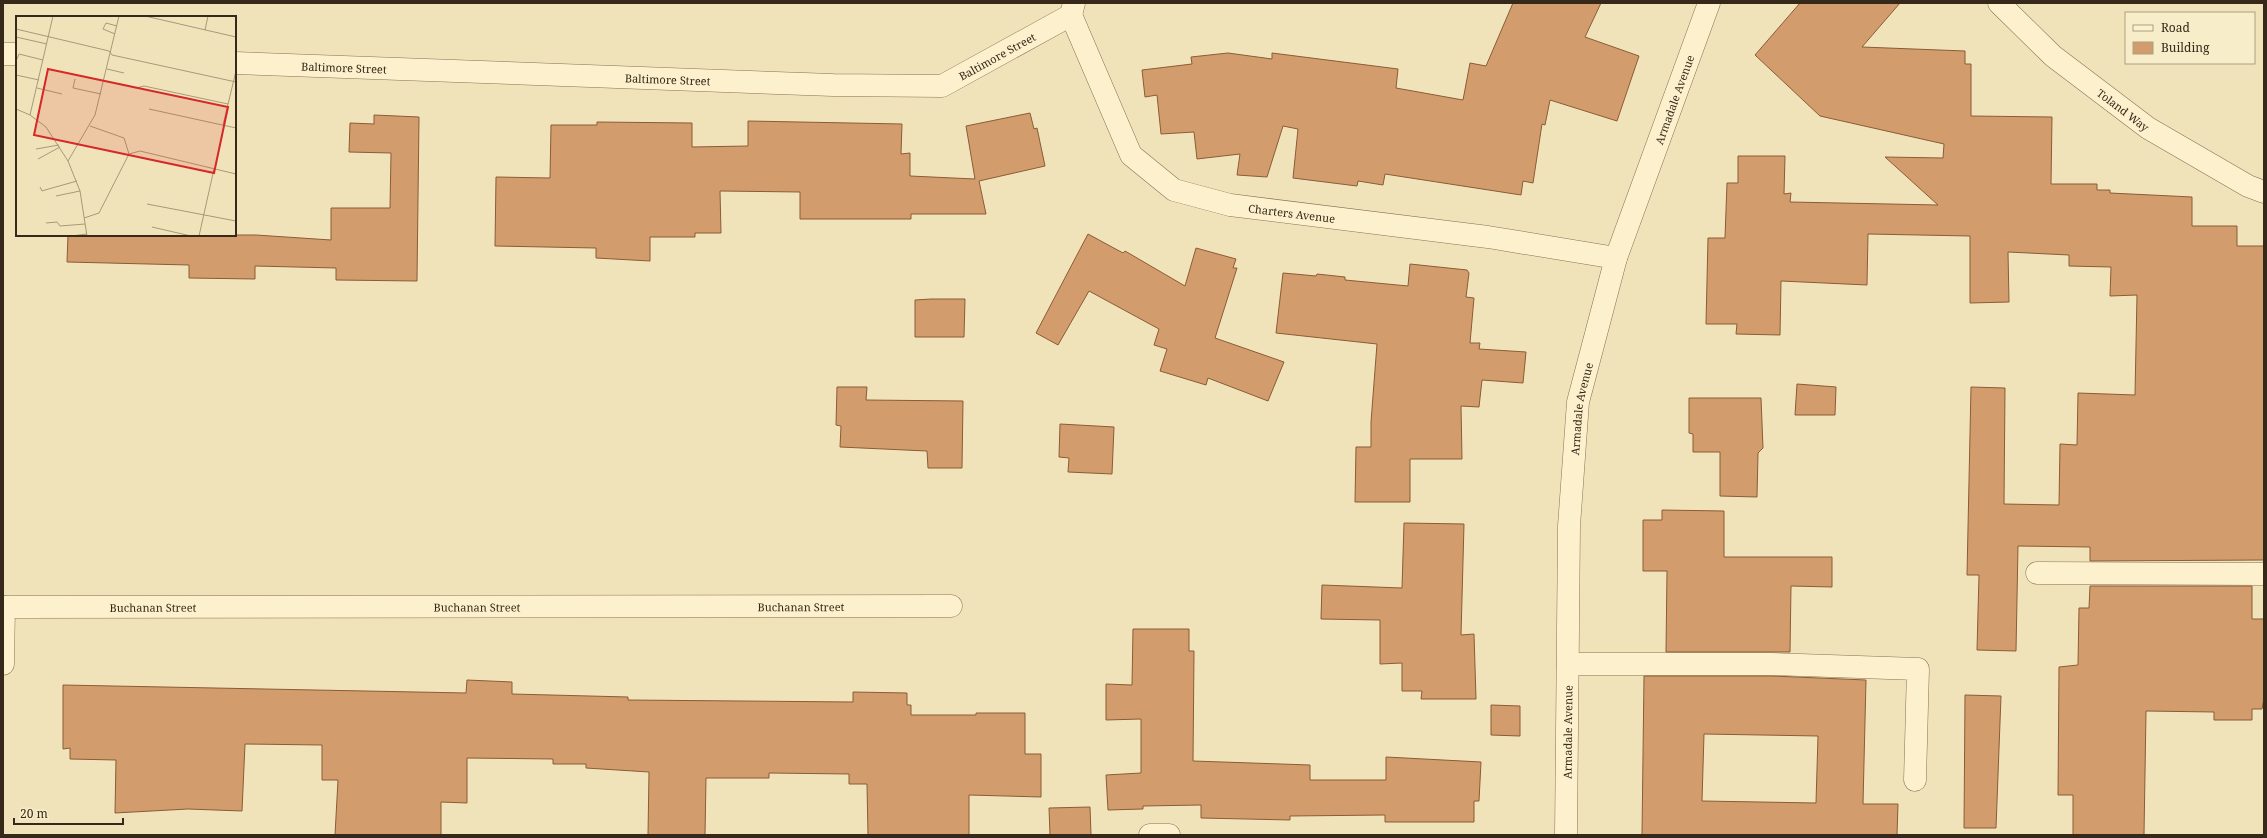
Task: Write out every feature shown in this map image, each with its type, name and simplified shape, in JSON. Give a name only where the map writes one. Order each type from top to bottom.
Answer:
[{"type":"street","name":"Armadale Avenue","points":[[1566,835],[1569,526],[1578,402],[1616,258],[1709,3]]},
{"type":"street","name":"Toland Way","points":[[1999,3],[2053,56],[2148,128],[2248,186],[2264,192]]},
{"type":"street","name":"Charters Avenue","points":[[1072,9],[1131,155],[1174,190],[1230,204],[1488,237],[1616,258]]},
{"type":"street","name":"Baltimore Street","points":[[236,63],[833,85],[942,86],[1072,9]]},
{"type":"street","points":[[3,54],[16,54]]},
{"type":"street","points":[[2037,573],[2264,574]]},
{"type":"street","name":"Buchanan Street","points":[[4,607],[951,606]]},
{"type":"street","points":[[3,664],[4,607]]},
{"type":"street","points":[[1568,664],[1772,664],[1918,669],[1915,780]]},
{"type":"street","points":[[1150,835],[1169,835]]},
{"type":"building","points":[[1513,3],[1601,3],[1585,37],[1639,56],[1617,121],[1550,100],[1545,125],[1542,124],[1533,183],[1523,181],[1521,195],[1385,174],[1383,185],[1358,181],[1357,186],[1293,178],[1298,129],[1283,126],[1267,177],[1237,175],[1240,154],[1197,159],[1194,132],[1161,134],[1157,95],[1145,97],[1142,70],[1192,64],[1191,57],[1228,53],[1272,59],[1272,53],[1398,69],[1396,88],[1463,100],[1470,63],[1486,66]]},
{"type":"building","points":[[1800,3],[1900,3],[1862,47],[1965,51],[1965,64],[1971,64],[1971,116],[2052,117],[2051,184],[2097,184],[2097,190],[2110,190],[2110,193],[2192,197],[2192,226],[2237,226],[2237,246],[2264,246],[2264,560],[2090,561],[2090,547],[2018,546],[2016,651],[1977,650],[1979,575],[1967,575],[1971,387],[2005,388],[2004,504],[2059,505],[2060,444],[2077,445],[2078,393],[2135,395],[2137,295],[2110,296],[2111,267],[2069,266],[2069,255],[2008,252],[2009,302],[1970,303],[1970,236],[1868,234],[1867,285],[1781,281],[1780,335],[1736,334],[1737,324],[1706,324],[1708,238],[1725,238],[1727,183],[1738,183],[1738,156],[1785,156],[1784,194],[1791,193],[1790,202],[1938,205],[1885,157],[1943,158],[1944,144],[1820,116],[1755,55]]},
{"type":"building","points":[[1030,113],[1034,129],[1037,128],[1045,166],[979,181],[986,214],[911,214],[911,219],[800,219],[800,192],[720,191],[721,233],[695,233],[695,237],[650,237],[650,261],[596,258],[596,248],[495,246],[496,177],[550,178],[551,125],[597,125],[597,122],[692,123],[692,147],[748,146],[748,121],[902,124],[901,154],[910,153],[910,176],[975,179],[966,126]]},
{"type":"building","points":[[374,115],[419,117],[417,281],[336,280],[336,268],[255,266],[255,279],[189,278],[189,265],[67,262],[68,236],[256,235],[331,240],[331,208],[390,208],[391,153],[349,152],[350,123],[374,124]]},
{"type":"building","points":[[1088,234],[1123,253],[1125,251],[1185,286],[1196,248],[1236,259],[1233,268],[1237,268],[1215,338],[1284,362],[1268,401],[1208,378],[1206,385],[1160,371],[1167,349],[1154,345],[1159,329],[1089,291],[1058,345],[1036,333]]},
{"type":"building","points":[[1410,264],[1467,270],[1469,273],[1466,297],[1474,298],[1470,343],[1480,343],[1479,349],[1526,352],[1523,383],[1482,380],[1479,407],[1461,406],[1462,459],[1410,459],[1410,502],[1355,502],[1356,447],[1371,447],[1371,422],[1377,344],[1276,333],[1283,273],[1316,276],[1317,274],[1345,277],[1345,280],[1408,286]]},
{"type":"building","points":[[965,299],[964,337],[915,337],[915,300]]},
{"type":"building","points":[[1797,384],[1836,387],[1835,415],[1795,415]]},
{"type":"building","points":[[837,387],[867,387],[866,400],[963,401],[962,468],[928,468],[927,451],[840,447],[841,426],[836,425]]},
{"type":"building","points":[[1689,398],[1761,398],[1763,448],[1758,453],[1757,497],[1720,496],[1720,452],[1693,452],[1693,434],[1689,433]]},
{"type":"building","points":[[1060,424],[1114,427],[1112,474],[1068,472],[1069,458],[1059,457]]},
{"type":"building","points":[[1662,510],[1724,511],[1724,557],[1832,557],[1832,587],[1791,586],[1790,652],[1666,652],[1667,571],[1643,571],[1643,520],[1662,520]]},
{"type":"building","points":[[1404,523],[1464,524],[1461,635],[1474,634],[1476,699],[1421,699],[1422,691],[1402,691],[1402,663],[1380,664],[1380,620],[1321,619],[1322,585],[1402,588]]},
{"type":"building","points":[[2090,586],[2252,586],[2252,619],[2264,619],[2264,698],[2262,709],[2252,709],[2252,720],[2214,720],[2214,712],[2146,711],[2144,835],[2073,835],[2073,795],[2058,795],[2059,667],[2078,665],[2079,608],[2089,608]]},
{"type":"building","points":[[1133,629],[1189,629],[1189,651],[1194,651],[1193,761],[1310,765],[1310,780],[1386,780],[1386,757],[1481,762],[1479,801],[1474,801],[1474,822],[1385,822],[1385,815],[1290,816],[1290,820],[1201,818],[1201,805],[1143,806],[1143,809],[1108,810],[1106,775],[1141,773],[1141,719],[1106,720],[1106,684],[1132,685]]},
{"type":"building","points":[[1644,676],[1772,676],[1866,680],[1863,804],[1898,804],[1897,835],[1642,835]],"holes":[[[1704,734],[1818,736],[1816,803],[1702,801]]]},
{"type":"building","points":[[467,680],[512,682],[512,694],[628,697],[628,700],[853,702],[853,692],[907,693],[907,705],[911,705],[911,715],[1025,713],[1025,754],[1041,754],[1041,797],[969,795],[969,835],[868,835],[867,784],[849,784],[849,774],[769,773],[769,778],[706,778],[705,835],[648,835],[649,772],[586,768],[586,764],[553,764],[553,759],[467,758],[467,803],[441,802],[441,835],[335,835],[338,780],[322,780],[322,745],[245,744],[242,811],[188,809],[115,813],[116,760],[70,759],[70,748],[63,749],[63,685],[466,693]]},
{"type":"building","points":[[1965,695],[2001,696],[1996,828],[1964,828]]},
{"type":"building","points":[[1491,705],[1520,706],[1520,736],[1491,735]]},
{"type":"building","points":[[1090,807],[1091,835],[1050,835],[1049,808]]}]
